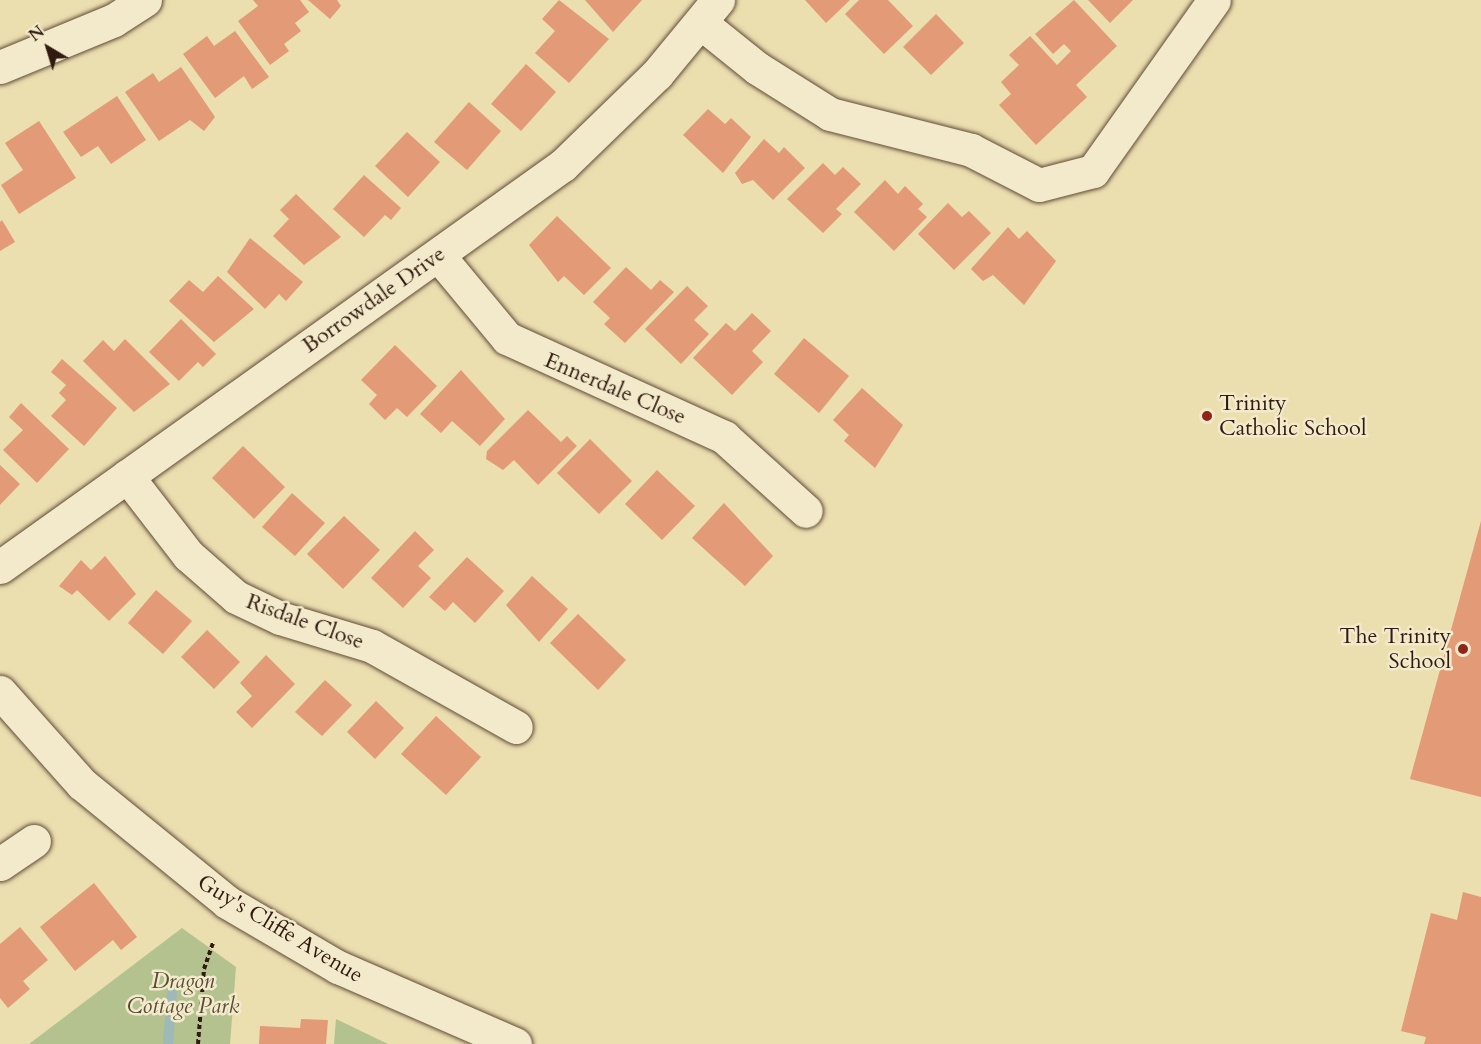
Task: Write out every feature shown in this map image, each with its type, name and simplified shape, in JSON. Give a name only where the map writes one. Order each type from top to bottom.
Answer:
[{"type":"street","points":[[0,67],[114,20],[146,0]]},
{"type":"street","points":[[709,11],[757,68],[830,114],[971,150],[1039,185],[1093,171],[1214,0]]},
{"type":"street","name":"Borrowdale Drive","points":[[0,567],[563,165],[615,119],[709,11]]},
{"type":"street","name":"Ennerdale Close","points":[[438,255],[507,339],[724,437],[806,511]]},
{"type":"street","name":"Risdale Close","points":[[127,476],[188,555],[236,597],[280,618],[380,650],[516,727]]},
{"type":"street","name":"Guy's Cliffe Avenue","points":[[0,692],[82,784],[227,903],[338,967],[515,1044]]},
{"type":"street","points":[[0,864],[34,841]]},
{"type":"path","points":[[198,1044],[204,969],[213,943]]},
{"type":"green space","name":"Dragon Cottage Park","points":[[182,928],[236,967],[230,1044],[29,1044]]},
{"type":"green space","points":[[336,1019],[388,1044],[334,1044]]},
{"type":"building","points":[[253,0],[300,0],[309,12],[295,23],[301,31],[284,44],[289,51],[270,65],[238,21],[258,6]]},
{"type":"building","points":[[308,0],[337,0],[341,6],[330,19]]},
{"type":"building","points":[[559,0],[609,39],[569,83],[535,53],[555,31],[542,19]]},
{"type":"building","points":[[585,0],[642,0],[613,32]]},
{"type":"building","points":[[805,0],[850,0],[826,23]]},
{"type":"building","points":[[859,0],[888,0],[913,26],[884,54],[845,14]]},
{"type":"building","points":[[1074,0],[1117,46],[1076,85],[1087,97],[1036,145],[999,105],[1011,94],[1001,82],[1019,65],[1009,55],[1030,36],[1057,65],[1071,51],[1064,44],[1053,54],[1035,34]]},
{"type":"building","points":[[1088,0],[1133,0],[1110,23]]},
{"type":"building","points":[[936,14],[964,43],[931,75],[903,47]]},
{"type":"building","points":[[235,31],[269,77],[252,89],[244,76],[215,98],[183,54],[207,36],[214,46]]},
{"type":"building","points":[[526,64],[556,92],[521,131],[491,104]]},
{"type":"building","points":[[181,67],[215,117],[204,131],[190,120],[159,141],[125,92],[153,73],[159,82]]},
{"type":"building","points":[[117,96],[146,140],[111,164],[98,146],[81,157],[63,132]]},
{"type":"building","points":[[469,102],[501,131],[467,170],[434,142]]},
{"type":"building","points":[[708,109],[725,124],[731,118],[751,137],[723,173],[683,135]]},
{"type":"building","points":[[39,121],[76,178],[19,214],[1,185],[23,170],[5,143]]},
{"type":"building","points":[[407,132],[440,162],[408,197],[375,166]]},
{"type":"building","points":[[764,139],[779,153],[784,147],[805,168],[773,200],[753,180],[742,184],[735,173]]},
{"type":"building","points":[[823,163],[835,175],[843,167],[861,184],[836,209],[842,214],[823,233],[787,199]]},
{"type":"building","points":[[364,175],[401,208],[391,220],[385,215],[364,237],[333,209]]},
{"type":"building","points":[[885,180],[898,194],[905,186],[923,204],[918,209],[927,217],[894,251],[854,212]]},
{"type":"building","points":[[296,194],[341,237],[304,265],[273,236],[289,219],[280,210]]},
{"type":"building","points":[[948,203],[962,217],[969,211],[991,233],[954,270],[918,234]]},
{"type":"building","points":[[557,216],[611,268],[584,295],[564,276],[558,282],[529,245]]},
{"type":"building","points":[[2,220],[15,242],[0,251],[0,222]]},
{"type":"building","points":[[1008,227],[1019,239],[1027,231],[1056,261],[1024,305],[993,275],[983,281],[971,269]]},
{"type":"building","points":[[250,238],[303,282],[286,301],[279,294],[265,309],[227,272]]},
{"type":"building","points":[[626,267],[651,290],[660,280],[674,292],[625,343],[604,324],[610,318],[593,302]]},
{"type":"building","points":[[218,276],[254,309],[214,342],[169,301],[189,280],[203,292]]},
{"type":"building","points":[[687,286],[708,306],[694,320],[709,334],[681,364],[645,329]]},
{"type":"building","points":[[752,313],[771,331],[752,351],[763,362],[732,395],[693,358],[726,323],[735,331]]},
{"type":"building","points":[[181,319],[216,354],[203,367],[198,362],[179,381],[149,352]]},
{"type":"building","points":[[804,338],[849,376],[819,413],[774,374]]},
{"type":"building","points":[[125,339],[170,384],[134,412],[83,361],[103,340],[114,351]]},
{"type":"building","points":[[395,345],[437,386],[407,417],[397,408],[385,420],[369,404],[377,395],[361,380]]},
{"type":"building","points":[[62,359],[117,408],[84,446],[51,416],[66,400],[59,393],[66,385],[51,372]]},
{"type":"building","points":[[461,370],[505,419],[480,446],[452,421],[441,433],[420,414]]},
{"type":"building","points":[[862,388],[903,425],[875,468],[844,441],[849,435],[833,420]]},
{"type":"building","points":[[21,403],[69,449],[37,483],[3,450],[23,430],[9,417]]},
{"type":"building","points":[[528,410],[561,442],[567,436],[577,446],[538,485],[514,460],[503,470],[486,459],[487,451]]},
{"type":"building","points":[[590,439],[632,481],[599,514],[557,473]]},
{"type":"building","points":[[243,446],[285,487],[254,519],[212,478]]},
{"type":"building","points":[[0,465],[20,484],[0,505]]},
{"type":"building","points":[[657,470],[695,506],[662,540],[625,504]]},
{"type":"building","points":[[292,493],[325,523],[295,556],[262,527]]},
{"type":"building","points":[[724,503],[773,556],[745,586],[692,538]]},
{"type":"building","points":[[344,516],[380,550],[343,589],[307,554]]},
{"type":"building","name":"The Trinity School","points":[[1481,521],[1481,797],[1410,779]]},
{"type":"building","points":[[415,531],[434,550],[418,566],[431,578],[403,608],[371,578]]},
{"type":"building","points":[[105,556],[136,594],[109,621],[77,590],[72,595],[59,586],[81,560],[91,570]]},
{"type":"building","points":[[467,557],[504,591],[475,623],[453,602],[445,611],[429,597]]},
{"type":"building","points":[[532,576],[568,609],[539,642],[506,605]]},
{"type":"building","points":[[156,590],[192,621],[163,654],[128,623]]},
{"type":"building","points":[[578,614],[626,660],[598,690],[550,643]]},
{"type":"building","points":[[207,630],[240,662],[214,689],[181,657]]},
{"type":"building","points":[[266,655],[295,684],[252,728],[236,712],[252,696],[240,683]]},
{"type":"building","points":[[325,680],[352,705],[322,736],[295,712]]},
{"type":"building","points":[[376,701],[404,728],[375,759],[347,732]]},
{"type":"building","points":[[436,716],[481,757],[446,795],[401,754]]},
{"type":"building","points":[[94,883],[137,937],[121,950],[113,940],[75,971],[40,927]]},
{"type":"building","points":[[1463,892],[1481,897],[1481,1044],[1424,1044],[1426,1037],[1401,1031],[1431,913],[1457,920]]},
{"type":"building","points":[[20,927],[48,960],[23,981],[30,989],[8,1008],[0,998],[0,944]]},
{"type":"building","points":[[301,1019],[328,1020],[326,1044],[259,1044],[260,1026],[300,1028]]},
{"type":"waterway","points":[[168,1044],[172,992]]},
{"type":"place","name":"Trinity Catholic School","points":[[1207,416]]},
{"type":"place","name":"The Trinity School","points":[[1463,649]]}]
